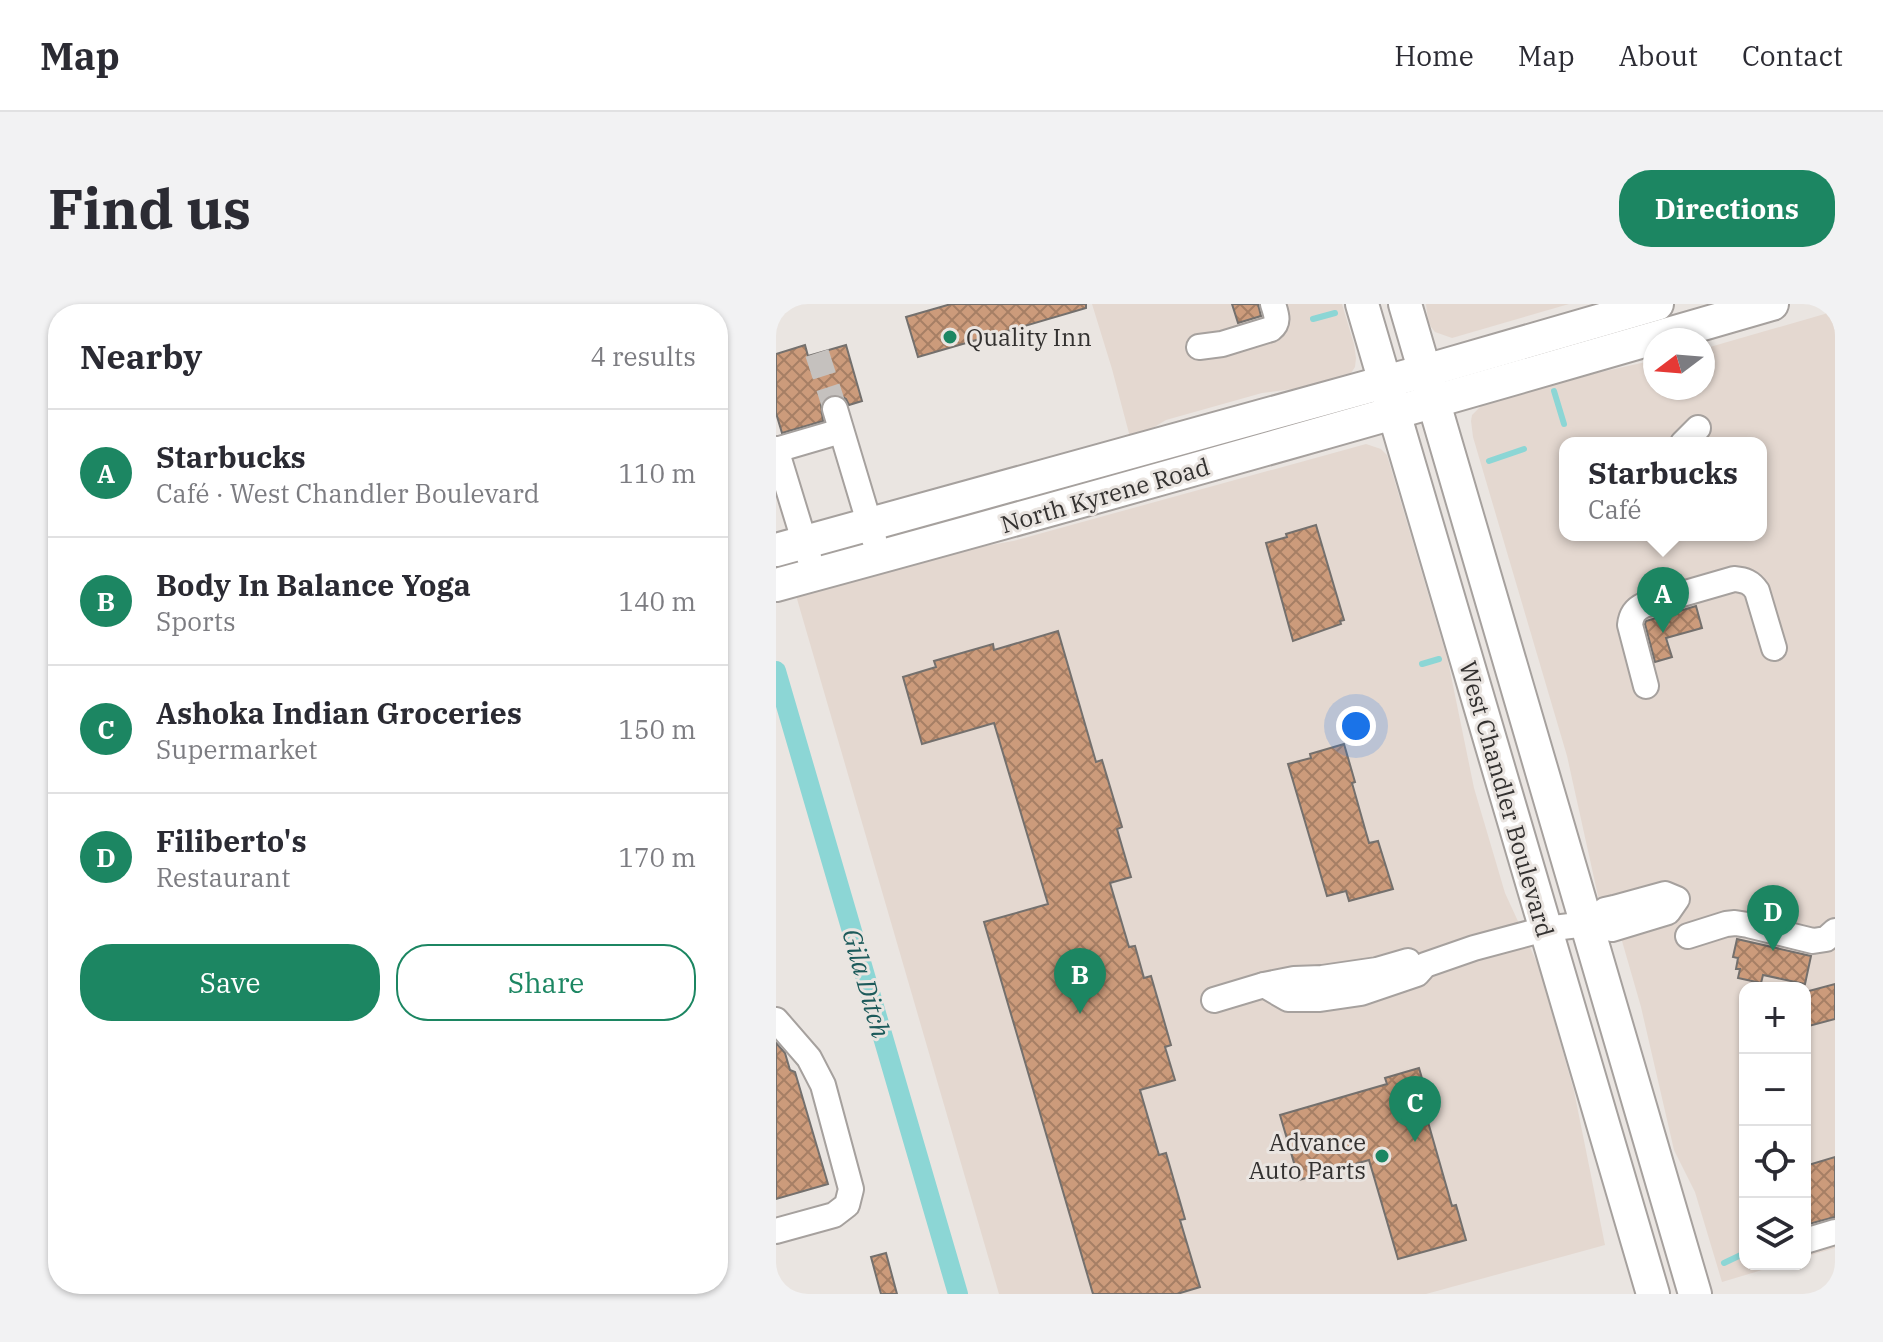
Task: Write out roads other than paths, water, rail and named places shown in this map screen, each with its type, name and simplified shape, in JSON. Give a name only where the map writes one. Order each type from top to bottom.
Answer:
[{"type":"main road","name":"West Chandler Boulevard","points":[[1362,304],[1653,1294]]},
{"type":"main road","name":"West Chandler Boulevard","points":[[1405,304],[1695,1294]]},
{"type":"main road","name":"North Kyrene Road","points":[[790,546],[1657,304]]},
{"type":"main road","name":"North Kyrene Road","points":[[776,585],[1394,414],[1772,304]]},
{"type":"lane","points":[[1199,347],[1222,344],[1271,329],[1277,319],[1273,304]]},
{"type":"lane","points":[[814,575],[790,546],[776,449],[838,420],[879,557]]},
{"type":"lane","points":[[1646,686],[1630,625],[1632,616],[1644,605],[1734,579],[1744,580],[1752,583],[1757,591],[1774,648]]},
{"type":"lane","points":[[1688,936],[1735,923],[1813,941],[1826,939],[1835,931]]},
{"type":"lane","points":[[1214,1000],[1294,979],[1377,970],[1415,959],[1425,965],[1545,929],[1587,924]]},
{"type":"lane","points":[[776,1020],[809,1058],[823,1085],[851,1189],[847,1205],[834,1215],[776,1231]]},
{"type":"lane","points":[[1811,1239],[1835,1232]]},
{"type":"waterway","points":[[1313,319],[1335,313]]},
{"type":"waterway","points":[[1554,391],[1564,424]]},
{"type":"waterway","points":[[1489,461],[1524,449]]},
{"type":"waterway","points":[[1422,664],[1439,659]]},
{"type":"waterway","name":"Gila Ditch","points":[[776,671],[958,1294]]},
{"type":"waterway","points":[[1724,1263],[1739,1256]]},
{"type":"tunnel","points":[[817,353],[835,409]]},
{"type":"place","name":"Quality Inn","points":[[950,337]]},
{"type":"place","name":"Starbucks","points":[[1663,633]]},
{"type":"place","name":"Filiberto's","points":[[1773,951]]},
{"type":"place","name":"Body In Balance Yoga","points":[[1080,1014]]},
{"type":"place","name":"Ashoka Indian Groceries","points":[[1415,1142]]},
{"type":"place","name":"Advance Auto Parts","points":[[1382,1156]]}]
